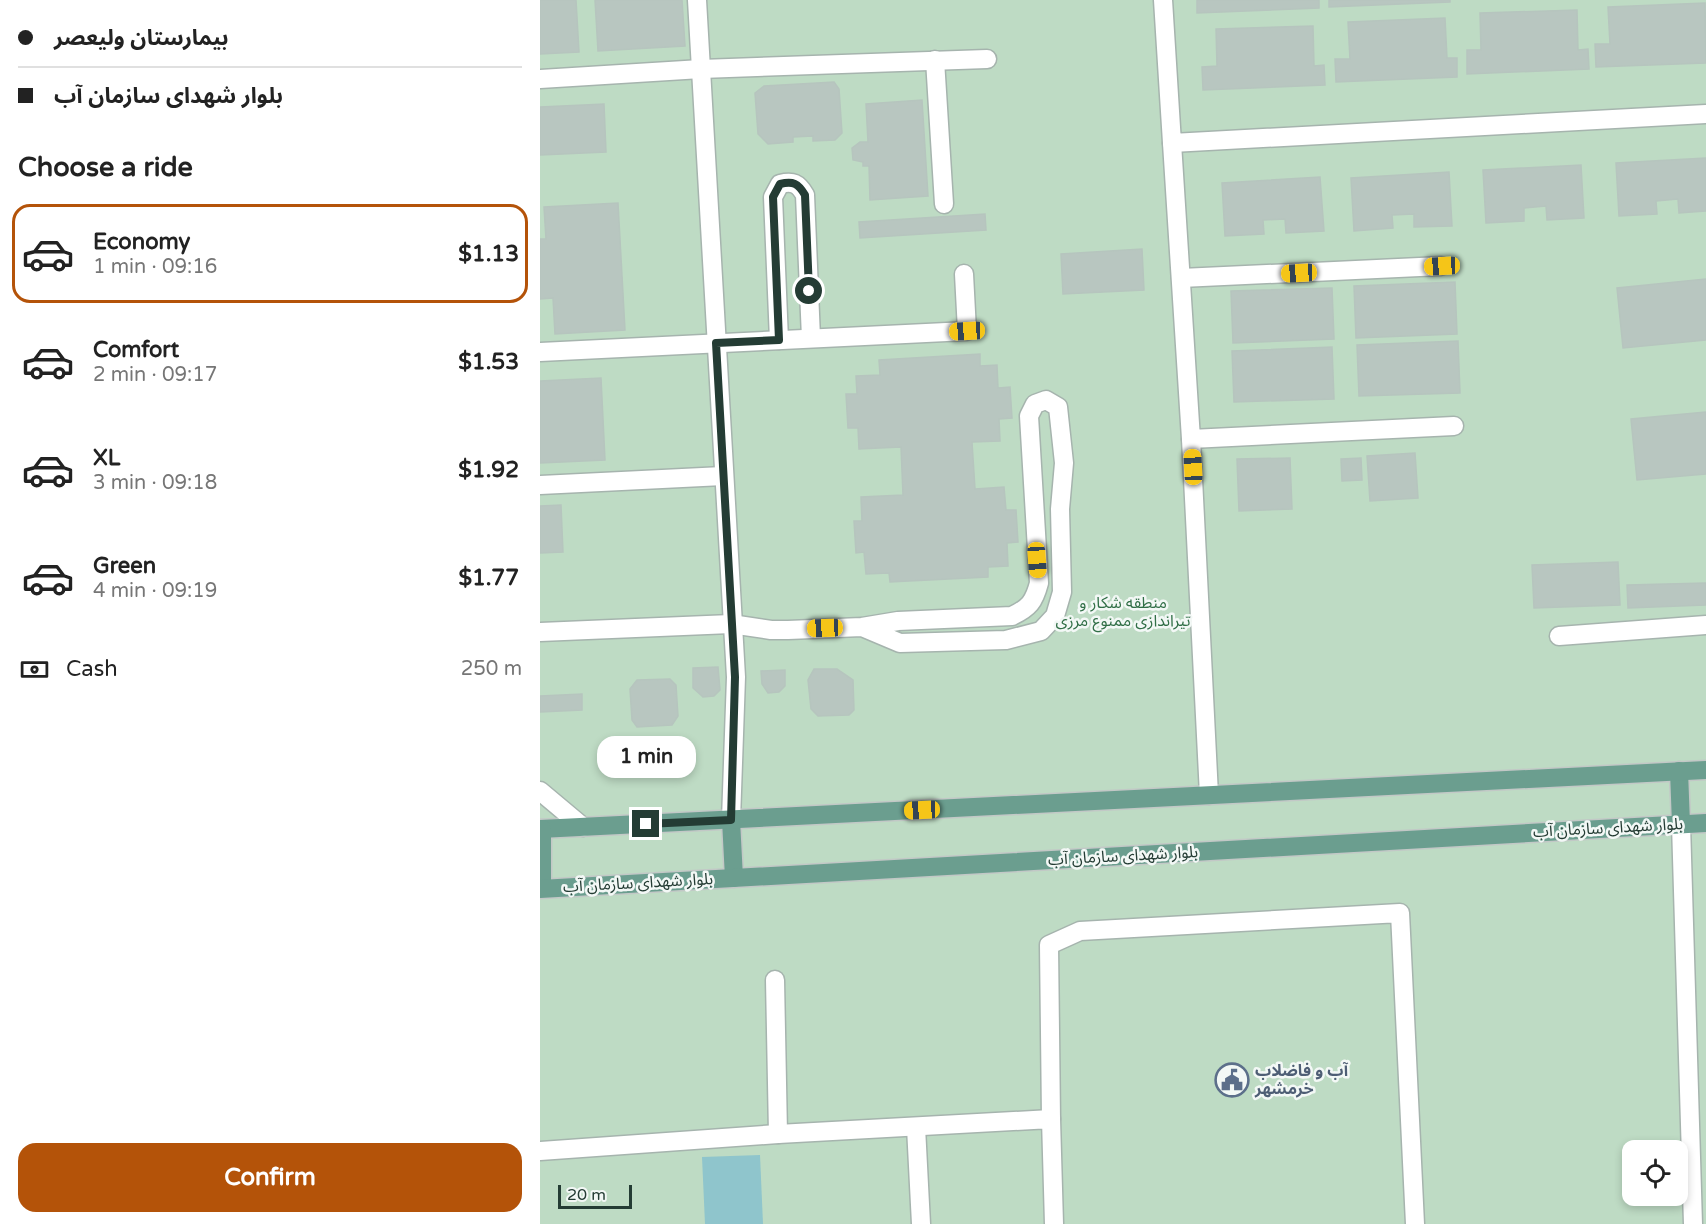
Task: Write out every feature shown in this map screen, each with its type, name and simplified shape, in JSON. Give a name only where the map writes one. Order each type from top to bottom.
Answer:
[{"type":"main road","points":[[541,888],[541,829],[1706,770]]},
{"type":"main road","points":[[1679,771],[1681,824]]},
{"type":"main road","points":[[731,820],[734,878]]},
{"type":"main road","name":"بلوار شهدای سازمان آب","points":[[541,888],[1706,823]]},
{"type":"street","points":[[697,0],[735,677],[731,820]]},
{"type":"street","points":[[1163,0],[1191,439],[1209,795]]},
{"type":"street","points":[[540,79],[701,69],[987,58]]},
{"type":"street","points":[[935,60],[944,204]]},
{"type":"street","points":[[1172,143],[1706,114]]},
{"type":"street","points":[[779,340],[773,197],[780,184],[791,182],[799,185],[805,195],[811,339]]},
{"type":"street","points":[[1181,278],[1442,266]]},
{"type":"street","points":[[540,352],[967,331],[964,274]]},
{"type":"street","points":[[540,632],[731,624],[771,630],[862,627],[898,621],[1012,616],[1027,609],[1035,598],[1039,584],[1029,416],[1035,404],[1046,400],[1058,407],[1064,463],[1060,509],[1062,592],[1055,616],[1041,631],[1006,640],[900,643],[862,627]]},
{"type":"street","points":[[1191,439],[1454,426]]},
{"type":"street","points":[[540,485],[723,476]]},
{"type":"street","points":[[1027,609],[1041,631]]},
{"type":"street","points":[[1559,636],[1706,625]]},
{"type":"street","points":[[540,791],[583,827]]},
{"type":"street","points":[[1681,824],[1697,1116],[1693,1224]]},
{"type":"street","points":[[1054,1224],[1049,945],[1080,931],[1400,913],[1415,1224]]},
{"type":"street","points":[[775,980],[778,1134]]},
{"type":"street","points":[[540,1151],[778,1134],[1051,1119]]},
{"type":"street","points":[[916,1126],[921,1224]]},
{"type":"green space","name":"منطقه شکار و تیراندازی ممنوع مرزی","points":[[540,0],[1706,0],[1706,1224],[540,1224]]},
{"type":"water","points":[[760,1155],[763,1224],[705,1224],[702,1157]]},
{"type":"building","points":[[540,0],[576,0],[579,52],[540,54]]},
{"type":"building","points":[[595,0],[682,0],[685,46],[598,51]]},
{"type":"building","points":[[1197,0],[1319,0],[1319,8],[1197,13]]},
{"type":"building","points":[[1329,0],[1450,0],[1450,2],[1329,7]]},
{"type":"building","points":[[1705,3],[1706,63],[1596,67],[1595,44],[1610,44],[1608,7]]},
{"type":"building","points":[[1577,10],[1578,50],[1588,49],[1589,69],[1467,74],[1467,50],[1481,50],[1480,13]]},
{"type":"building","points":[[1445,18],[1447,58],[1457,58],[1457,77],[1336,82],[1335,59],[1350,59],[1348,22]]},
{"type":"building","points":[[1313,26],[1314,66],[1324,65],[1325,85],[1203,90],[1202,67],[1217,66],[1216,29]]},
{"type":"building","points":[[834,82],[839,89],[842,133],[835,140],[813,141],[813,136],[793,137],[793,142],[768,144],[758,134],[755,93],[764,86]]},
{"type":"building","points":[[922,100],[928,196],[870,200],[869,166],[863,166],[863,162],[853,160],[852,148],[860,142],[868,142],[866,104]]},
{"type":"building","points":[[604,104],[606,152],[540,155],[540,107]]},
{"type":"building","points":[[1706,158],[1706,211],[1679,213],[1678,199],[1656,201],[1657,214],[1619,216],[1616,163]]},
{"type":"building","points":[[1581,165],[1584,218],[1547,220],[1546,206],[1524,208],[1524,221],[1486,223],[1483,170]]},
{"type":"building","points":[[1449,172],[1452,226],[1414,227],[1414,214],[1392,215],[1393,228],[1354,231],[1351,178]]},
{"type":"building","points":[[1320,177],[1324,231],[1286,233],[1285,219],[1263,220],[1264,234],[1225,236],[1222,183]]},
{"type":"building","points":[[618,203],[625,330],[555,334],[553,298],[540,299],[540,239],[546,239],[544,207]]},
{"type":"building","points":[[985,214],[986,230],[860,238],[859,222]]},
{"type":"building","points":[[1142,249],[1144,290],[1063,294],[1061,254]]},
{"type":"building","points":[[1706,279],[1706,340],[1623,348],[1617,288]]},
{"type":"building","points":[[1455,282],[1457,334],[1356,338],[1354,286]]},
{"type":"building","points":[[1332,288],[1334,339],[1233,343],[1231,291]]},
{"type":"building","points":[[1458,341],[1460,393],[1359,396],[1357,345]]},
{"type":"building","points":[[1332,347],[1334,399],[1234,402],[1232,351]]},
{"type":"building","points":[[980,354],[980,366],[997,365],[998,388],[1010,387],[1012,418],[999,419],[1000,441],[972,442],[975,489],[1004,487],[1006,510],[1016,510],[1018,542],[1007,543],[1008,566],[988,567],[988,577],[890,582],[889,573],[866,574],[864,552],[856,553],[854,521],[862,521],[861,497],[903,495],[901,447],[859,449],[858,428],[848,428],[846,394],[857,394],[856,376],[880,375],[879,360]]},
{"type":"building","points":[[601,378],[605,460],[540,463],[540,381]]},
{"type":"building","points":[[1706,412],[1706,474],[1637,480],[1631,419]]},
{"type":"building","points":[[1415,453],[1418,498],[1370,501],[1367,456]]},
{"type":"building","points":[[1290,458],[1292,509],[1239,511],[1237,459]]},
{"type":"building","points":[[1361,458],[1362,480],[1342,481],[1341,459]]},
{"type":"building","points":[[561,505],[563,552],[540,553],[540,506]]},
{"type":"building","points":[[1618,562],[1620,605],[1534,608],[1532,565]]},
{"type":"building","points":[[1706,583],[1706,605],[1628,608],[1627,585]]},
{"type":"building","points":[[718,667],[720,690],[714,696],[703,697],[693,688],[693,668]]},
{"type":"building","points":[[814,669],[837,669],[853,680],[854,710],[849,715],[818,716],[811,709],[808,680]]},
{"type":"building","points":[[785,670],[785,686],[779,692],[768,693],[762,684],[761,671]]},
{"type":"building","points":[[670,679],[676,685],[678,716],[672,725],[637,727],[632,720],[630,689],[637,680]]},
{"type":"building","points":[[582,694],[582,710],[540,712],[540,696]]},
{"type":"place","name":"آب و فاضلاب خرمشهر","points":[[1232,1080]]},
{"type":"route","points":[[646,824],[731,820],[735,677],[716,343],[779,340],[773,197],[780,184],[791,182],[799,185],[805,195],[809,291]]}]
